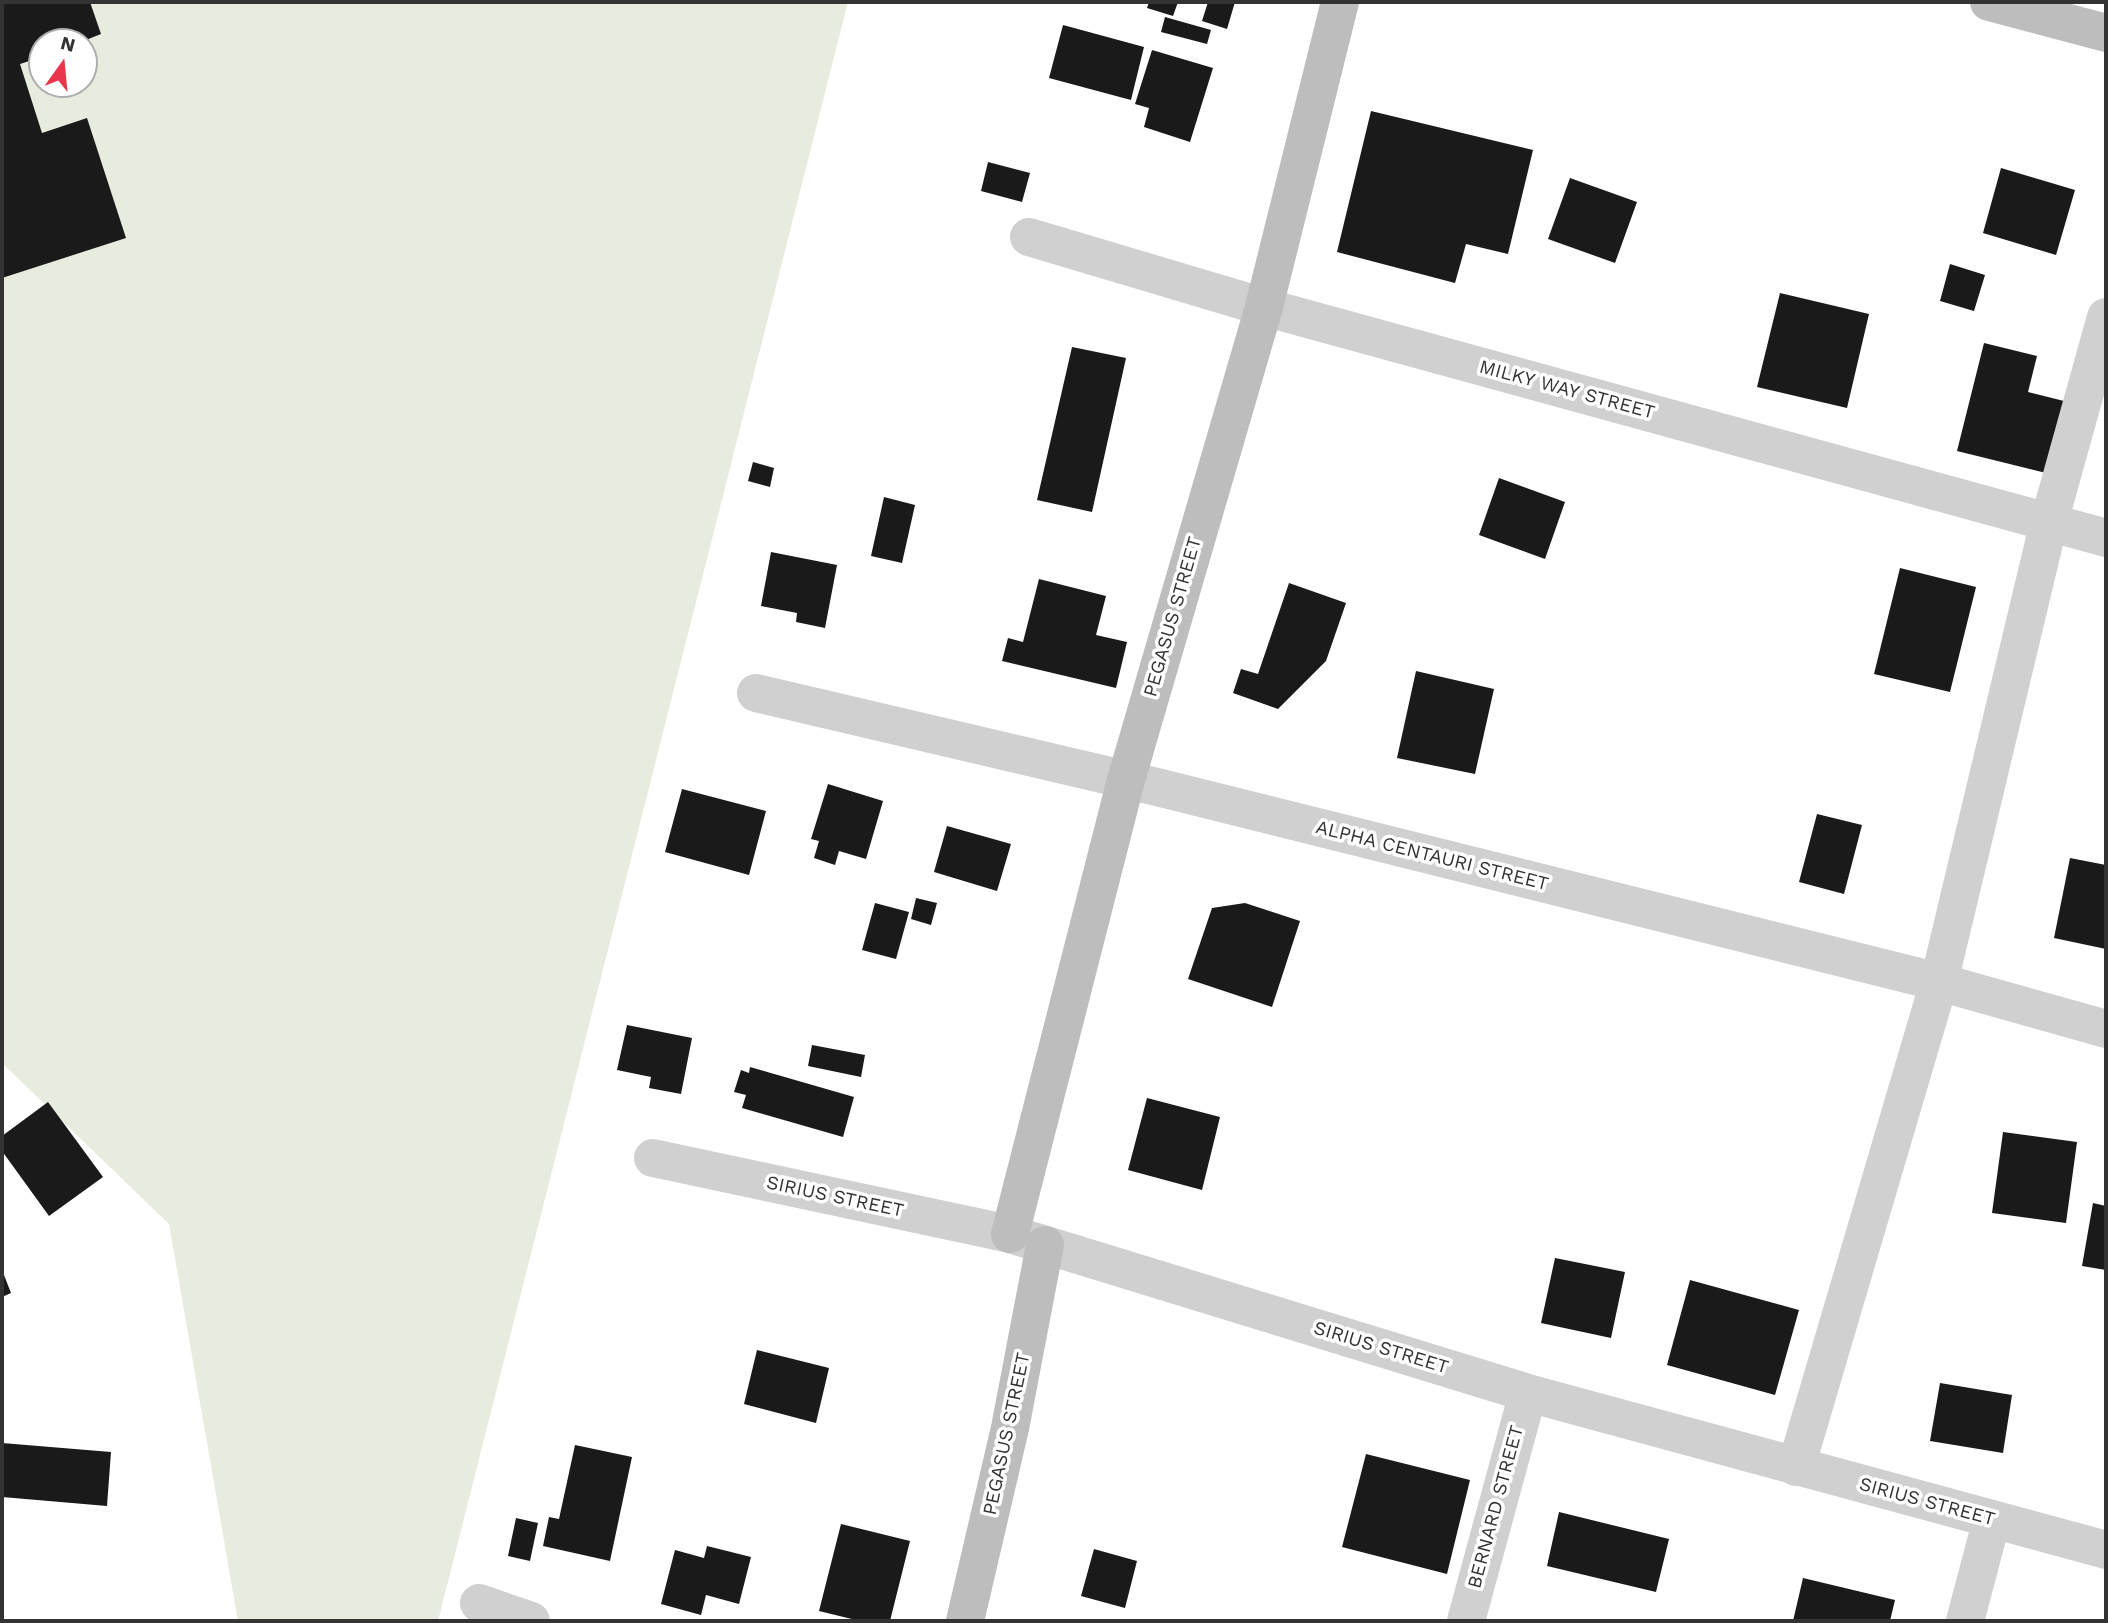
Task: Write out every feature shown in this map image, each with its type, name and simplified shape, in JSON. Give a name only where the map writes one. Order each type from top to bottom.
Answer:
[{"type":"street","name":"PEGASUS STREET","points":[[965,1621],[1010,1428],[1027,1240],[1126,779],[1264,307],[1340,2]]},
{"type":"street","points":[[1989,2],[2106,33]]},
{"type":"street","name":"MILKY WAY STREET","points":[[1029,237],[1264,307],[2106,538]]},
{"type":"street","points":[[1796,1467],[1939,982],[2049,522],[2106,317]]},
{"type":"street","name":"ALPHA CENTAURI STREET","points":[[756,693],[1126,779],[1939,982],[2106,1029]]},
{"type":"street","name":"SIRIUS STREET","points":[[653,1158],[1027,1240],[1528,1393],[2106,1550]]},
{"type":"street","name":"BERNARD STREET","points":[[1465,1621],[1528,1393]]},
{"type":"street","points":[[1965,1621],[1992,1519]]},
{"type":"street","points":[[479,1604],[531,1621]]},
{"type":"shaded area","points":[[2,2],[848,2],[438,1621],[238,1621],[169,1224],[2,1063]]},
{"type":"building","points":[[2,2],[90,2],[101,34],[98,35],[98,28],[28,28],[28,61],[20,64],[28,98],[31,98],[42,133],[87,118],[126,238],[2,278]]},
{"type":"building","points":[[1149,2],[1178,2],[1173,16],[1147,8]]},
{"type":"building","points":[[1208,2],[1235,2],[1227,29],[1202,21]]},
{"type":"building","points":[[1165,17],[1211,30],[1207,44],[1161,32]]},
{"type":"building","points":[[1063,25],[1144,47],[1131,100],[1049,78]]},
{"type":"building","points":[[1152,50],[1213,68],[1190,142],[1144,127],[1149,108],[1135,104]]},
{"type":"building","points":[[1371,111],[1533,150],[1508,254],[1466,244],[1455,283],[1337,252]]},
{"type":"building","points":[[988,162],[1030,173],[1022,202],[981,191]]},
{"type":"building","points":[[2001,168],[2075,190],[2056,255],[1983,233]]},
{"type":"building","points":[[1570,178],[1637,202],[1615,263],[1548,239]]},
{"type":"building","points":[[1950,264],[1985,275],[1974,311],[1940,301]]},
{"type":"building","points":[[1780,293],[1869,314],[1847,408],[1757,387]]},
{"type":"building","points":[[1984,343],[2037,356],[2028,392],[2064,401],[2046,473],[1957,451]]},
{"type":"building","points":[[1072,347],[1126,358],[1092,512],[1037,500]]},
{"type":"building","points":[[753,462],[774,468],[770,487],[748,481]]},
{"type":"building","points":[[1499,478],[1565,502],[1545,559],[1479,535]]},
{"type":"building","points":[[884,497],[915,505],[902,563],[871,556]]},
{"type":"building","points":[[771,552],[837,565],[825,628],[796,622],[797,613],[761,606]]},
{"type":"building","points":[[1900,568],[1976,587],[1950,692],[1874,674]]},
{"type":"building","points":[[1039,579],[1106,596],[1096,635],[1127,642],[1116,688],[1002,661],[1008,638],[1023,642]]},
{"type":"building","points":[[1289,583],[1346,603],[1326,661],[1278,709],[1233,693],[1241,669],[1258,674]]},
{"type":"building","points":[[1416,671],[1494,689],[1475,774],[1397,758]]},
{"type":"building","points":[[828,784],[883,801],[866,859],[839,851],[835,865],[814,858],[819,841],[811,839]]},
{"type":"building","points":[[682,789],[766,811],[749,875],[665,852]]},
{"type":"building","points":[[1817,814],[1862,825],[1844,894],[1799,882]]},
{"type":"building","points":[[947,826],[1011,844],[997,891],[934,872]]},
{"type":"building","points":[[2070,858],[2106,865],[2106,949],[2054,938]]},
{"type":"building","points":[[916,898],[937,903],[931,925],[911,919]]},
{"type":"building","points":[[875,903],[909,912],[896,959],[862,950]]},
{"type":"building","points":[[1245,903],[1300,921],[1272,1007],[1188,979],[1212,908]]},
{"type":"building","points":[[627,1025],[692,1038],[681,1094],[649,1088],[651,1077],[617,1070]]},
{"type":"building","points":[[812,1045],[865,1055],[861,1077],[808,1066]]},
{"type":"building","points":[[750,1067],[854,1097],[843,1137],[742,1108],[746,1095],[734,1092],[741,1070],[749,1073]]},
{"type":"building","points":[[1147,1098],[1220,1117],[1202,1190],[1128,1170]]},
{"type":"building","points":[[48,1102],[103,1177],[49,1216],[2,1151],[2,1136]]},
{"type":"building","points":[[2003,1132],[2077,1142],[2066,1223],[1992,1213]]},
{"type":"building","points":[[2093,1203],[2106,1206],[2106,1270],[2082,1266]]},
{"type":"building","points":[[1555,1258],[1625,1272],[1611,1338],[1541,1323]]},
{"type":"building","points":[[2,1270],[11,1293],[2,1297]]},
{"type":"building","points":[[1690,1280],[1799,1310],[1775,1395],[1667,1365]]},
{"type":"building","points":[[757,1350],[829,1368],[816,1423],[744,1404]]},
{"type":"building","points":[[1940,1383],[2012,1395],[2003,1453],[1930,1441]]},
{"type":"building","points":[[2,1443],[111,1452],[107,1506],[2,1497]]},
{"type":"building","points":[[575,1445],[632,1457],[610,1561],[543,1546],[549,1517],[559,1519]]},
{"type":"building","points":[[1366,1454],[1470,1480],[1447,1574],[1342,1547]]},
{"type":"building","points":[[1559,1512],[1669,1539],[1656,1592],[1547,1566]]},
{"type":"building","points":[[516,1518],[538,1523],[530,1561],[508,1556]]},
{"type":"building","points":[[841,1524],[910,1541],[890,1621],[860,1621],[819,1611]]},
{"type":"building","points":[[707,1546],[751,1557],[739,1604],[706,1595],[701,1615],[661,1604],[675,1550],[704,1558]]},
{"type":"building","points":[[1094,1549],[1137,1561],[1125,1608],[1081,1596]]},
{"type":"building","points":[[1803,1578],[1895,1600],[1890,1621],[1793,1621]]}]
